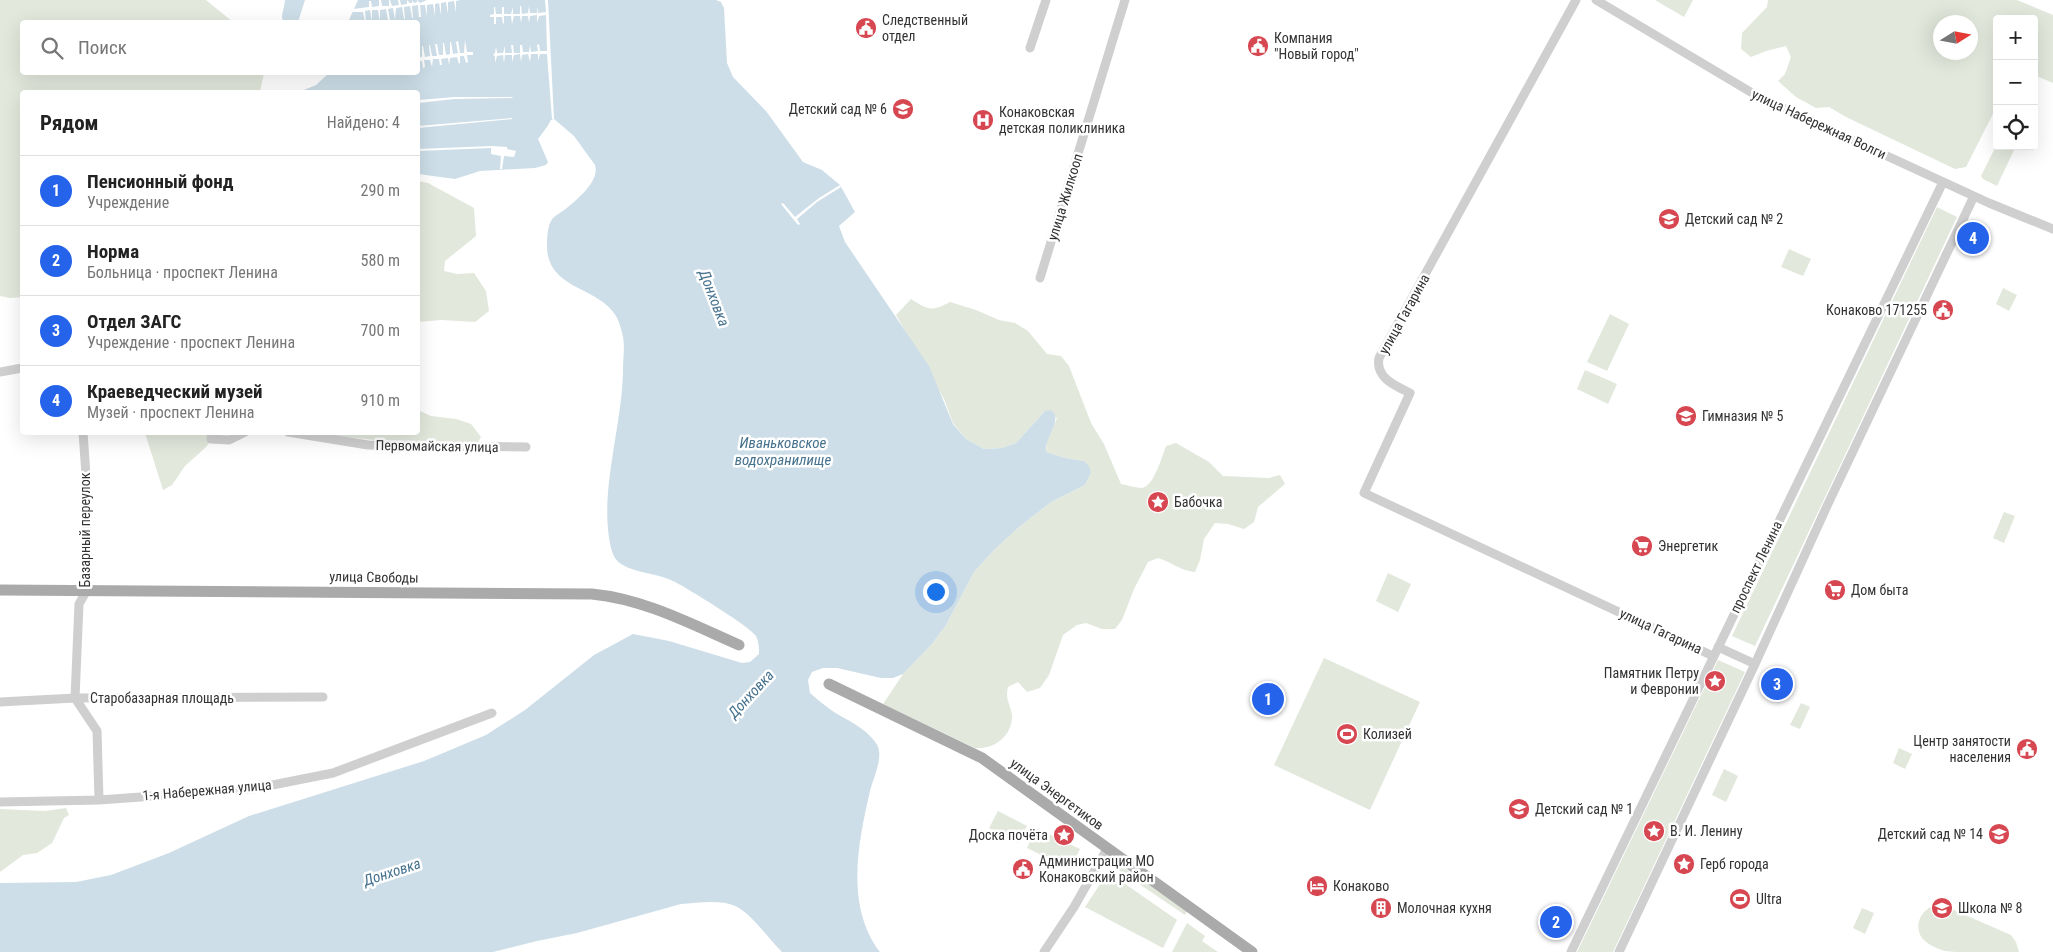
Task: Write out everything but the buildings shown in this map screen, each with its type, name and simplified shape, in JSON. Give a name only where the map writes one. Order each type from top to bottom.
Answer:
[{"type":"main road","name":"улица Свободы","points":[[0,590],[599,595],[646,606],[739,645]]},
{"type":"main road","name":"улица Энергетиков","points":[[829,684],[982,758],[1252,952]]},
{"type":"street","points":[[1030,48],[1046,0]]},
{"type":"street","name":"улица Жилкооп","points":[[1040,278],[1125,0]]},
{"type":"street","name":"улица Гагарина","points":[[1576,0],[1379,358],[1377,366],[1380,374],[1410,393],[1364,492],[1716,651]]},
{"type":"street","name":"улица Набережная Волги","points":[[1596,0],[1760,97],[1974,196],[2053,229]]},
{"type":"street","name":"проспект Ленина","points":[[1571,952],[1943,182]]},
{"type":"street","points":[[1619,952],[1974,196]]},
{"type":"street","points":[[0,372],[20,368]]},
{"type":"street","name":"Базарный переулок","points":[[75,698],[80,604],[87,590],[86,475],[83,435]]},
{"type":"street","points":[[212,435],[211,439],[229,440],[239,435]]},
{"type":"street","name":"Первомайская улица","points":[[306,435],[368,445],[526,446]]},
{"type":"street","points":[[1716,651],[1755,664]]},
{"type":"street","name":"Старобазарная площадь","points":[[0,702],[75,698],[324,697]]},
{"type":"street","points":[[75,698],[97,731],[99,800]]},
{"type":"street","name":"1-я Набережная улица","points":[[0,802],[99,800],[252,788],[333,773],[492,713]]},
{"type":"street","points":[[1044,952],[1074,907],[1107,849]]},
{"type":"shaded area","points":[[0,0],[206,0],[231,20],[20,20],[20,75],[264,75],[260,90],[20,90],[20,297],[0,296]]},
{"type":"shaded area","points":[[1655,0],[1693,0],[1684,17]]},
{"type":"shaded area","points":[[1768,0],[2017,0],[2053,15],[2053,83],[2038,77],[2038,15],[1993,15],[1993,114],[1966,167],[1955,169],[1829,107],[1816,108],[1796,97],[1778,81],[1785,74],[1791,57],[1786,46],[1751,57],[1741,49],[1742,33],[1767,7]]},
{"type":"shaded area","points":[[1994,150],[2014,150],[1997,186],[1981,176]]},
{"type":"shaded area","points":[[420,181],[428,183],[474,208],[476,236],[445,261],[444,271],[457,274],[474,273],[486,291],[489,311],[475,322],[441,320],[420,322]]},
{"type":"shaded area","points":[[1937,207],[1957,217],[1755,646],[1732,636]]},
{"type":"shaded area","points":[[1789,249],[1811,259],[1803,276],[1781,267]]},
{"type":"shaded area","points":[[2003,288],[2017,295],[2009,311],[1996,304]]},
{"type":"shaded area","points":[[911,299],[922,306],[930,308],[939,307],[950,302],[999,320],[1015,323],[1028,331],[1047,354],[1061,356],[1069,366],[1091,423],[1104,444],[1121,484],[1140,488],[1146,486],[1157,470],[1166,446],[1176,443],[1209,462],[1223,476],[1269,478],[1280,475],[1285,484],[1258,507],[1254,522],[1244,529],[1228,524],[1215,523],[1204,539],[1200,560],[1195,572],[1185,570],[1158,558],[1148,562],[1134,589],[1122,620],[1115,629],[1102,629],[1086,623],[1077,625],[1063,635],[1049,675],[1040,688],[1027,692],[1018,682],[1008,687],[1007,698],[1012,722],[1006,735],[1001,740],[996,744],[982,748],[975,748],[883,704],[903,674],[932,644],[946,625],[974,572],[1018,528],[1051,502],[1085,485],[1091,473],[1084,461],[1046,452],[1047,441],[1057,418],[1045,411],[1016,443],[1002,448],[984,449],[966,439],[953,423],[944,399],[896,315]]},
{"type":"shaded area","points":[[1610,314],[1629,324],[1607,371],[1587,362]]},
{"type":"shaded area","points":[[1585,370],[1617,384],[1608,404],[1577,389]]},
{"type":"shaded area","points":[[420,411],[431,416],[456,419],[471,424],[481,437],[478,442],[375,440],[328,435],[420,435]]},
{"type":"shaded area","points":[[146,435],[216,435],[185,466],[172,485],[163,490]]},
{"type":"shaded area","points":[[2004,512],[2015,516],[2004,543],[1993,538]]},
{"type":"shaded area","points":[[1388,573],[1411,584],[1398,612],[1376,601]]},
{"type":"shaded area","name":"Колизей","points":[[1324,658],[1420,702],[1370,810],[1274,765]]},
{"type":"shaded area","points":[[1718,660],[1745,672],[1613,952],[1577,952]]},
{"type":"shaded area","points":[[1801,703],[1810,707],[1800,729],[1790,725]]},
{"type":"shaded area","points":[[1899,748],[1912,754],[1905,769],[1893,763]]},
{"type":"shaded area","points":[[1724,769],[1738,776],[1726,802],[1712,795]]},
{"type":"shaded area","points":[[66,808],[69,815],[64,818],[52,843],[37,853],[23,855],[0,872],[0,809],[45,811]]},
{"type":"shaded area","points":[[998,811],[1027,826],[1018,843],[989,828]]},
{"type":"shaded area","points":[[1036,828],[1080,849],[1070,869],[1027,848]]},
{"type":"shaded area","points":[[1120,865],[1187,911],[1185,915],[1114,867]]},
{"type":"shaded area","points":[[1108,872],[1177,920],[1163,948],[1085,907]]},
{"type":"shaded area","points":[[1940,904],[2011,935],[2016,942],[2019,952],[1951,952],[1929,944],[1922,938],[1919,932],[1919,921],[1929,908]]},
{"type":"shaded area","points":[[1862,908],[1874,913],[1865,934],[1853,928]]},
{"type":"shaded area","points":[[1187,923],[1205,936],[1202,941],[1218,952],[1172,952]]},
{"type":"water","points":[[285,0],[305,0],[299,20],[283,20]]},
{"type":"water","name":"Иваньковское водохранилище","points":[[358,0],[716,0],[721,2],[724,8],[727,63],[733,77],[766,111],[803,162],[822,170],[840,185],[855,212],[839,226],[845,242],[929,366],[953,424],[966,439],[984,449],[1002,448],[1016,443],[1045,411],[1051,410],[1054,414],[1055,424],[1046,447],[1046,452],[1084,461],[1089,466],[1091,473],[1085,485],[1051,502],[1018,528],[974,572],[946,625],[932,644],[903,674],[893,678],[881,678],[837,668],[823,668],[812,672],[808,680],[810,693],[831,710],[866,732],[872,737],[878,748],[878,767],[870,791],[862,832],[857,874],[858,895],[862,915],[869,934],[880,952],[782,952],[741,909],[729,904],[708,902],[681,904],[577,933],[493,952],[0,952],[0,883],[76,882],[111,875],[169,853],[249,816],[424,761],[486,735],[525,710],[594,655],[633,634],[669,641],[742,663],[750,662],[759,654],[756,636],[742,624],[671,580],[627,567],[621,564],[613,555],[608,527],[607,505],[622,390],[623,335],[616,316],[608,306],[565,280],[556,272],[550,261],[547,247],[551,221],[578,199],[592,183],[596,171],[595,165],[574,136],[554,119],[551,120],[538,139],[548,162],[546,165],[535,168],[480,171],[455,179],[420,174],[420,90],[304,90],[316,85],[327,75],[420,75],[420,20],[349,20]]},
{"type":"pier","points":[[379,0],[381,0],[382,6],[389,6],[390,0],[392,6],[399,5],[398,0],[400,0],[401,5],[407,4],[407,0],[412,3],[412,0],[414,3],[417,0],[420,3],[427,0],[460,0],[456,1],[456,13],[454,1],[448,2],[448,14],[446,2],[441,3],[441,15],[439,3],[435,4],[435,16],[433,4],[427,5],[427,16],[425,5],[420,5],[421,17],[419,17],[418,5],[412,6],[413,18],[410,6],[404,7],[405,19],[402,7],[396,8],[395,20],[393,8],[388,9],[390,20],[388,20],[386,9],[380,10],[380,20],[378,10],[372,10],[372,20],[370,10],[365,11],[366,20],[363,12],[352,12],[353,9],[369,7],[369,1],[371,1],[372,7],[379,6]]},
{"type":"pier","points":[[545,0],[548,0],[554,119],[552,119],[547,54],[540,54],[538,61],[538,54],[531,54],[530,62],[528,54],[522,55],[521,62],[520,54],[514,55],[512,62],[512,55],[505,55],[504,63],[503,55],[497,56],[495,63],[495,56],[493,55],[496,46],[497,53],[503,53],[505,46],[505,53],[512,53],[511,45],[513,45],[514,53],[520,53],[520,45],[522,45],[523,52],[529,52],[530,45],[531,52],[538,51],[537,45],[539,44],[540,51],[547,51],[546,15],[539,16],[537,23],[537,15],[530,16],[529,23],[528,16],[522,16],[521,23],[520,16],[514,16],[512,24],[511,16],[504,16],[503,24],[502,17],[496,17],[496,24],[494,24],[494,17],[490,17],[490,15],[494,14],[494,7],[496,14],[502,14],[502,7],[504,7],[504,14],[511,14],[513,7],[513,14],[520,14],[520,6],[522,14],[528,13],[529,6],[530,13],[537,13],[537,6],[538,13],[546,12]]},
{"type":"pier","points":[[465,40],[467,52],[473,52],[473,55],[467,55],[468,62],[466,63],[464,56],[460,56],[459,64],[457,57],[450,58],[449,65],[448,58],[441,59],[442,65],[440,65],[439,59],[433,59],[432,67],[430,60],[424,60],[425,67],[423,68],[422,61],[420,61],[422,46],[425,57],[430,56],[429,45],[432,56],[437,56],[435,44],[437,44],[439,55],[443,55],[444,43],[446,55],[450,54],[450,42],[453,54],[458,53],[456,42],[458,41],[460,53],[464,53]]},
{"type":"pier","points":[[455,97],[513,98],[455,99],[420,103],[420,100]]},
{"type":"pier","points":[[512,118],[420,128],[420,126]]},
{"type":"pier","points":[[492,146],[507,147],[507,149],[516,151],[514,157],[504,156],[502,169],[500,169],[501,156],[491,154],[491,148],[420,151],[420,149]]},
{"type":"pier","points":[[840,185],[841,187],[817,202],[797,219],[800,224],[798,225],[781,204],[783,203],[795,217],[819,198]]},
{"type":"place","name":"Следственный отдел","points":[[866,28]]},
{"type":"place","name":"Компания \"Новый город\"","points":[[1258,46]]},
{"type":"place","name":"Детский сад № 6","points":[[903,109]]},
{"type":"place","name":"Конаковская детская поликлиника","points":[[983,120]]},
{"type":"place","name":"Детский сад № 2","points":[[1669,219]]},
{"type":"place","name":"Краеведческий музей","points":[[1973,238]]},
{"type":"place","name":"Конаково 171255","points":[[1943,310]]},
{"type":"place","name":"Гимназия № 5","points":[[1686,416]]},
{"type":"place","name":"Бабочка","points":[[1158,502]]},
{"type":"place","name":"Энергетик","points":[[1642,546]]},
{"type":"place","name":"Дом быта","points":[[1835,590]]},
{"type":"place","name":"Памятник Петру и Февронии","points":[[1715,681]]},
{"type":"place","name":"Отдел ЗАГС","points":[[1777,684]]},
{"type":"place","name":"Пенсионный фонд","points":[[1268,699]]},
{"type":"place","name":"Колизей","points":[[1347,734]]},
{"type":"place","name":"Центр занятости населения","points":[[2027,749]]},
{"type":"place","name":"Детский сад № 1","points":[[1519,809]]},
{"type":"place","name":"В. И. Ленину","points":[[1654,831]]},
{"type":"place","name":"Детский сад № 14","points":[[1999,834]]},
{"type":"place","name":"Доска почёта","points":[[1064,835]]},
{"type":"place","name":"Герб города","points":[[1684,864]]},
{"type":"place","name":"Администрация МО Конаковский район","points":[[1023,869]]},
{"type":"place","name":"Конаково","points":[[1317,886]]},
{"type":"place","name":"Ultra","points":[[1740,899]]},
{"type":"place","name":"Молочная кухня","points":[[1381,908]]},
{"type":"place","name":"Школа № 8","points":[[1942,908]]},
{"type":"place","name":"Норма","points":[[1556,922]]},
{"type":"water label","name":"Донховка","points":[[714,298]]},
{"type":"water label","name":"Донховка","points":[[751,694]]},
{"type":"water label","name":"Донховка","points":[[392,872]]}]
